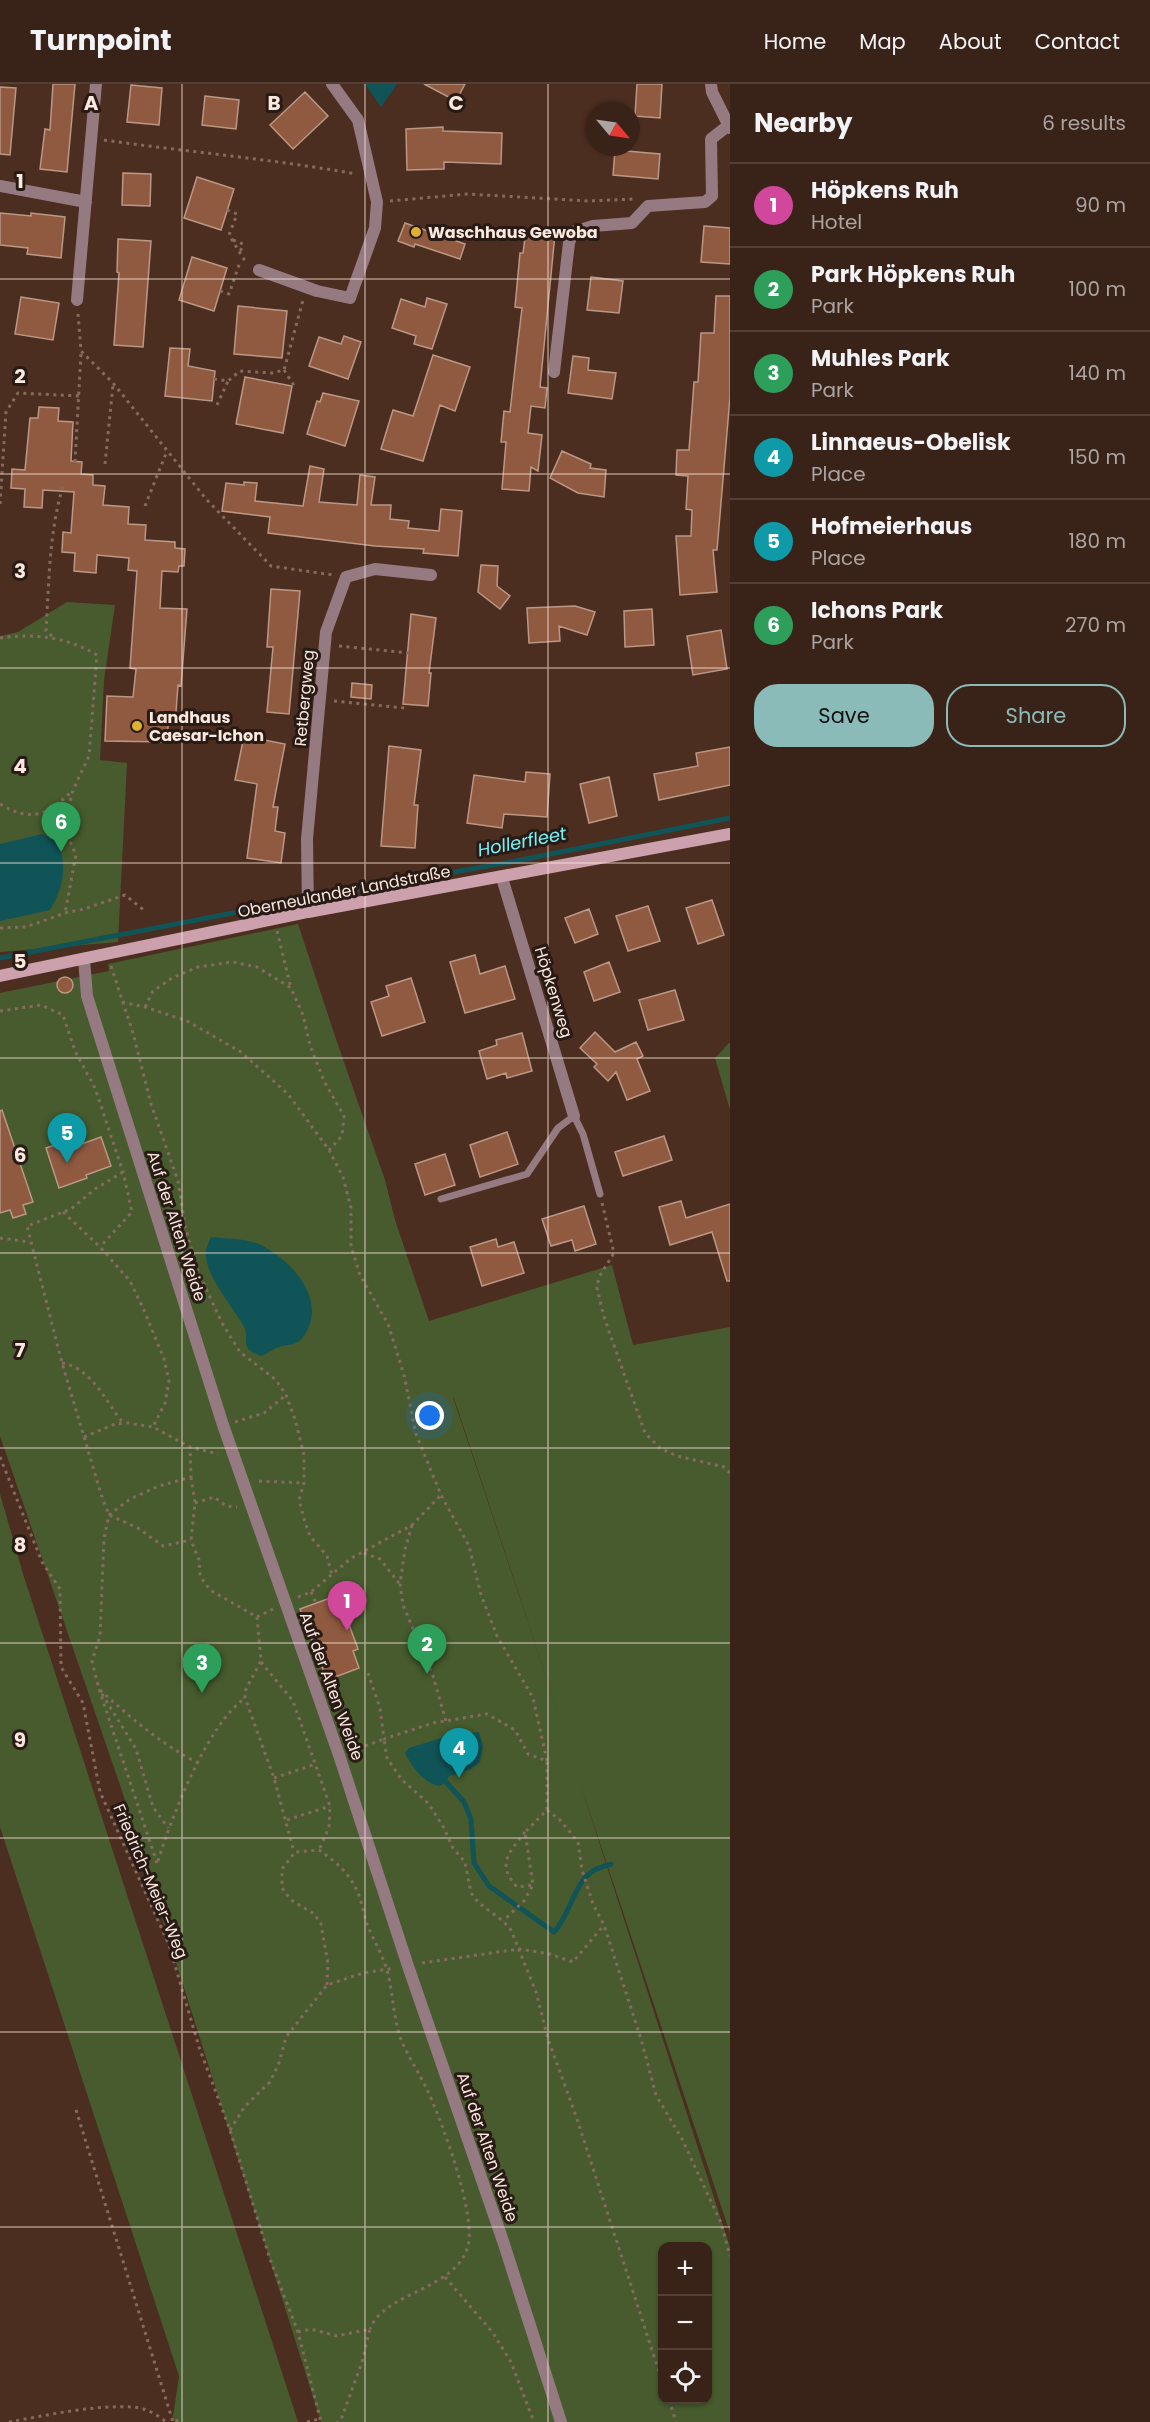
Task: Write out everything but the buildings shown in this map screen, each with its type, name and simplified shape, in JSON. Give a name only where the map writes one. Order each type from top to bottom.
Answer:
[{"type":"street","points":[[77,300],[96,84]]},
{"type":"street","points":[[254,267],[306,287],[350,298],[375,228],[376,202],[358,120],[332,84]]},
{"type":"street","points":[[554,372],[569,243],[573,232],[592,226],[632,223],[648,206],[705,202],[712,196],[711,139],[729,126],[712,92],[711,84]]},
{"type":"street","points":[[0,186],[86,202]]},
{"type":"street","points":[[346,577],[375,569],[432,575]]},
{"type":"street","name":"Retbergweg","points":[[308,912],[307,839],[326,632],[346,577]]},
{"type":"street","name":"Oberneulander Landstraße","points":[[0,976],[308,912],[502,878],[730,834]]},
{"type":"street","name":"Höpkenweg","points":[[502,878],[574,1116]]},
{"type":"street","name":"Auf der Alten Weide","points":[[84,959],[87,996],[232,1453],[339,1755],[408,1966],[503,2241],[561,2422]]},
{"type":"lane","points":[[441,1199],[527,1174],[558,1128],[574,1116],[582,1134],[600,1194]]},
{"type":"path","points":[[91,139],[190,153],[287,162],[372,177]]},
{"type":"path","points":[[376,202],[467,194],[589,201],[645,199]]},
{"type":"path","points":[[227,210],[237,214],[229,235],[254,267]]},
{"type":"path","points":[[232,240],[243,244],[240,252]]},
{"type":"path","points":[[220,291],[229,294],[240,262]]},
{"type":"path","points":[[284,370],[306,287]]},
{"type":"path","points":[[75,462],[81,351],[77,300]]},
{"type":"path","points":[[81,351],[113,383],[206,499],[271,566],[346,577]]},
{"type":"path","points":[[218,405],[228,381],[240,371],[272,373],[284,370]]},
{"type":"path","points":[[284,370],[296,387]]},
{"type":"path","points":[[214,379],[228,381]]},
{"type":"path","points":[[105,464],[113,383]]},
{"type":"path","points":[[0,504],[6,412],[18,393],[79,396]]},
{"type":"path","points":[[146,506],[167,450]]},
{"type":"path","points":[[53,638],[46,631],[52,548],[58,501],[63,486]]},
{"type":"path","points":[[0,638],[31,635],[53,638],[84,647],[97,655],[89,756],[73,790],[67,815],[68,837],[76,855],[64,913]]},
{"type":"path","points":[[325,644],[409,653]]},
{"type":"path","points":[[320,699],[405,708]]},
{"type":"path","points":[[0,804],[19,813],[40,814],[54,808],[73,790]]},
{"type":"path","points":[[0,928],[26,927],[124,895],[145,911]]},
{"type":"path","points":[[275,920],[291,988],[303,1014],[310,1045],[324,1081],[344,1116],[342,1136],[329,1150]]},
{"type":"path","points":[[108,954],[133,1033],[151,1104],[178,1181],[185,1226],[197,1269],[222,1323],[240,1352],[276,1380],[286,1395],[304,1455],[304,1483],[299,1500],[310,1536],[327,1556],[332,1575]]},
{"type":"path","points":[[145,1007],[153,991],[172,978],[198,967],[233,962],[257,967],[291,988]]},
{"type":"path","points":[[122,1002],[186,1021],[241,1052],[288,1094],[329,1150],[343,1177],[351,1208],[351,1246],[360,1275],[388,1324],[404,1376],[416,1434],[441,1495],[469,1546],[480,1595],[497,1636],[533,1698],[547,1761],[547,1810],[525,1832],[508,1854],[505,1866],[509,1879],[517,1887],[533,1886]]},
{"type":"path","points":[[0,1011],[41,1005],[63,1016],[75,1051],[95,1088],[123,1172],[132,1212],[100,1246]]},
{"type":"path","points":[[123,1172],[95,1189],[71,1209],[27,1226],[62,1364],[109,1515],[104,1538],[100,1636],[92,1662],[157,1863],[168,1828],[198,1763],[232,1708],[245,1698]]},
{"type":"path","points":[[600,1194],[614,1253],[599,1277],[597,1288],[604,1317],[645,1433],[660,1448],[677,1456],[724,1467],[730,1473]]},
{"type":"path","points":[[63,1212],[100,1246],[130,1281],[164,1359],[169,1381],[165,1403],[153,1427]]},
{"type":"path","points":[[0,1238],[30,1242]]},
{"type":"path","points":[[62,1364],[72,1365],[88,1376],[123,1423]]},
{"type":"path","points":[[223,1425],[264,1413],[286,1395]]},
{"type":"path","points":[[84,1437],[123,1423],[153,1427],[190,1447],[217,1454],[232,1453]]},
{"type":"path","points":[[190,1447],[195,1503],[191,1540],[199,1560],[200,1576],[210,1590],[257,1617]]},
{"type":"path","name":"Friedrich-Meier-Weg","points":[[0,1458],[42,1562],[60,1589],[61,1667],[83,1703],[100,1792],[169,1945],[199,2047],[230,2130],[270,2259],[298,2332],[320,2420]]},
{"type":"path","points":[[109,1515],[130,1499],[159,1486],[191,1477]]},
{"type":"path","points":[[242,1481],[304,1483]]},
{"type":"path","points":[[257,1617],[311,1592],[350,1559],[412,1525],[441,1495]]},
{"type":"path","points":[[195,1503],[214,1497],[226,1506],[251,1509]]},
{"type":"path","points":[[109,1515],[138,1528],[164,1546],[191,1540]]},
{"type":"path","points":[[412,1525],[405,1549],[400,1584],[404,1605],[433,1676],[446,1721]]},
{"type":"path","points":[[363,1553],[380,1559],[400,1584]]},
{"type":"path","points":[[311,1592],[316,1603]]},
{"type":"path","points":[[257,1617],[261,1661],[292,1701],[330,1806],[329,1827],[319,1850]]},
{"type":"path","points":[[261,1661],[245,1691],[245,1698],[274,1778],[294,1852],[282,1869],[282,1888],[291,1900],[314,1914],[321,1924],[328,1964],[327,1985]]},
{"type":"path","points":[[369,1673],[380,1708],[387,1758],[401,1779],[428,1803],[444,1828],[453,1848],[465,1862],[471,1893],[479,1903],[511,1930],[519,1949],[536,1992],[548,2039],[576,2116],[658,2366]]},
{"type":"path","points":[[99,1689],[139,1725],[173,1750],[198,1763]]},
{"type":"path","points":[[99,1689],[136,1749],[153,1807],[168,1828]]},
{"type":"path","points":[[339,1755],[433,1723],[487,1714],[515,1730],[528,1754],[547,1761]]},
{"type":"path","points":[[274,1778],[316,1764]]},
{"type":"path","points":[[287,1820],[330,1806]]},
{"type":"path","points":[[547,1810],[560,1820],[578,1842],[582,1870],[593,1904],[604,1925],[641,2039],[656,2095],[682,2139],[721,2223],[730,2256]]},
{"type":"path","points":[[503,1921],[524,1901],[533,1886],[525,1832]]},
{"type":"path","points":[[294,1852],[319,1850],[339,1864],[355,1886],[371,1934],[386,1969],[400,2037],[430,2095],[455,2159],[468,2221],[468,2246],[460,2265],[388,2309],[372,2324],[362,2362],[342,2417],[337,2422]]},
{"type":"path","points":[[230,2130],[245,2106],[270,2082],[279,2063],[286,2037],[327,1985],[363,1973],[470,1954],[519,1949],[550,1954],[573,1962],[604,1925]]},
{"type":"path","points":[[76,2110],[175,2422]]},
{"type":"path","points":[[445,2276],[486,2325],[511,2362],[534,2422]]},
{"type":"path","points":[[298,2332],[310,2329],[337,2336],[370,2329]]},
{"type":"path","points":[[670,2404],[676,2422]]},
{"type":"path","points":[[9,2422],[70,2411],[134,2407],[158,2415],[166,2422]]},
{"type":"path","points":[[175,2422],[177,2416]]},
{"type":"path","points":[[307,2422],[320,2420]]},
{"type":"green space","points":[[67,602],[115,605],[104,680],[100,760],[127,763],[118,942],[0,952],[0,636],[18,632]]},
{"type":"green space","points":[[298,924],[385,1180],[395,1220],[429,1321],[612,1265],[633,1345],[730,1327],[730,2233],[579,1780],[730,2247],[730,2422],[321,2422],[121,1788],[0,1436],[0,993],[109,971],[108,964]],"holes":[[[453,1397],[454,1398],[563,1728]]]},
{"type":"green space","points":[[730,1042],[730,1110],[715,1058]]},
{"type":"green space","points":[[0,1494],[24,1577],[298,2422],[175,2422],[173,2417],[179,2376],[0,1827]]},
{"type":"water","points":[[365,84],[397,84],[381,107]]},
{"type":"water","points":[[42,834],[60,844],[62,853],[61,886],[55,902],[50,910],[0,921],[0,844]]},
{"type":"water","points":[[211,1237],[243,1240],[261,1245],[285,1261],[295,1272],[310,1297],[312,1310],[310,1324],[299,1342],[278,1347],[262,1356],[249,1350],[243,1325],[219,1289],[209,1269],[206,1250]]},
{"type":"water","points":[[479,1732],[483,1746],[480,1762],[471,1769],[449,1776],[440,1786],[424,1778],[405,1753],[409,1748],[451,1735]]},
{"type":"waterway","name":"Hollerfleet","points":[[320,896],[521,860],[730,818]]},
{"type":"waterway","name":"Hollerfleet","points":[[0,958],[295,901]]},
{"type":"waterway","points":[[446,1782],[464,1802],[471,1819],[474,1863],[489,1886],[554,1932],[564,1918],[581,1883],[595,1870],[611,1864]]},
{"type":"place","name":"Waschhaus Gewoba","points":[[416,232]]},
{"type":"place","name":"Landhaus Caesar-Ichon","points":[[137,726]]},
{"type":"place","name":"Ichons Park","points":[[61,852]]},
{"type":"place","name":"Hofmeierhaus","points":[[67,1163]]},
{"type":"place","name":"Höpkens Ruh","points":[[347,1631]]},
{"type":"place","name":"Park Höpkens Ruh","points":[[427,1674]]},
{"type":"place","name":"Muhles Park","points":[[202,1693]]},
{"type":"place","name":"Linnaeus-Obelisk","points":[[459,1778]]}]
